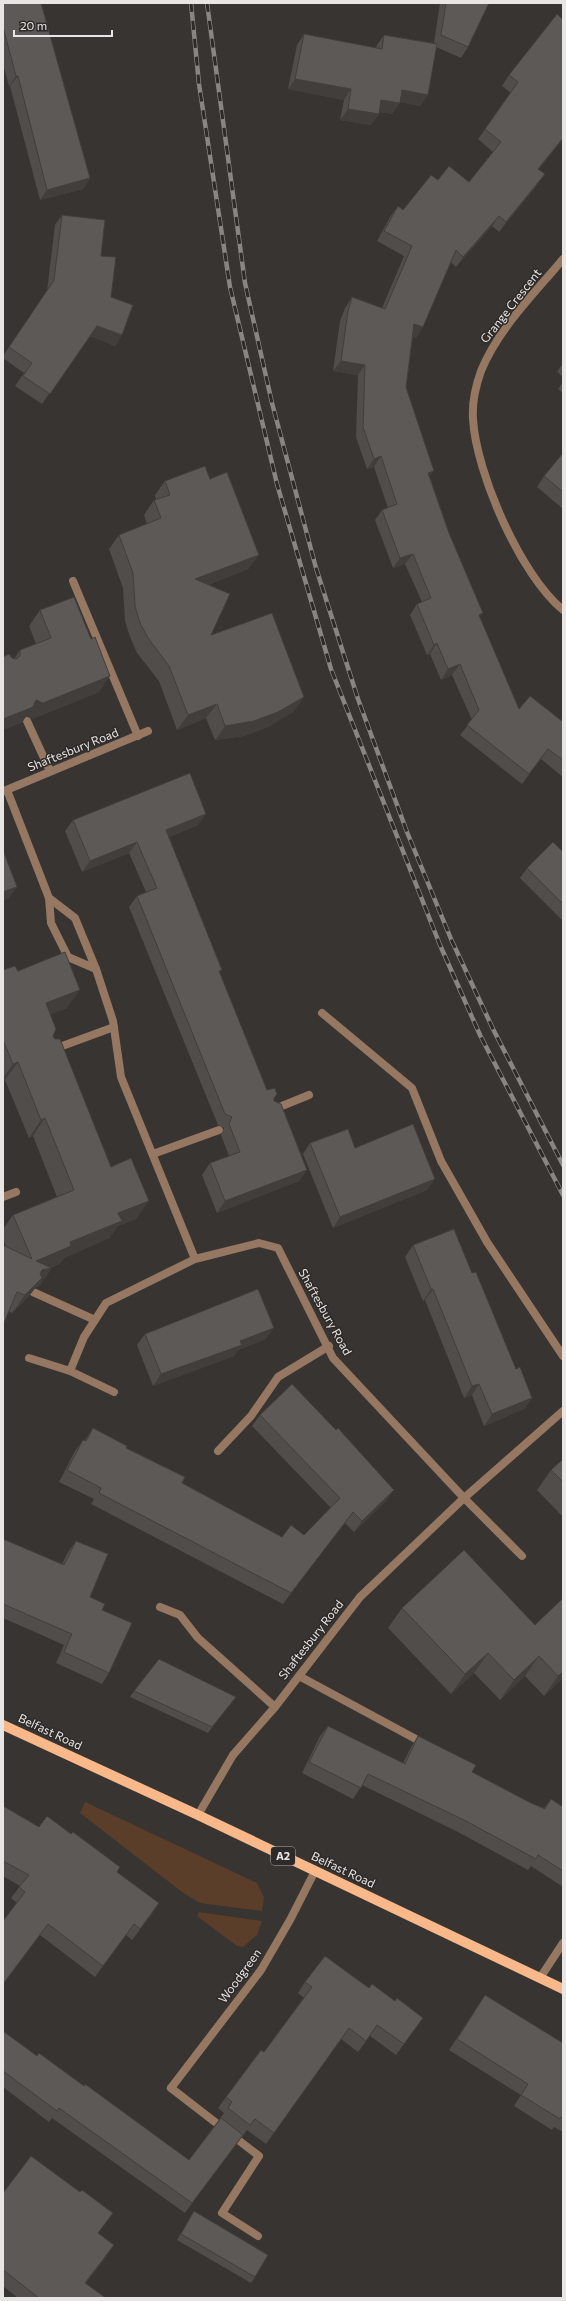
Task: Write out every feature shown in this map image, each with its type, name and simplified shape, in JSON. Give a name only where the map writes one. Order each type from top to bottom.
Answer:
[{"type":"main road","name":"Belfast Road","points":[[3,1725],[198,1815],[563,1988]]},
{"type":"street","name":"Grange Crescent","points":[[563,259],[505,329],[491,350],[481,372],[475,395],[473,419],[481,458],[496,505],[519,554],[552,601],[563,610]]},
{"type":"street","points":[[73,581],[138,736]]},
{"type":"street","points":[[27,721],[50,771]]},
{"type":"street","name":"Shaftesbury Road","points":[[96,969],[68,957],[51,923],[49,898],[5,791],[148,731]]},
{"type":"street","points":[[49,898],[75,918],[96,969],[114,1027],[121,1077],[195,1259]]},
{"type":"street","points":[[322,1013],[412,1088],[441,1161],[487,1242],[563,1356]]},
{"type":"street","points":[[46,1052],[114,1027]]},
{"type":"street","points":[[271,1110],[309,1095]]},
{"type":"street","points":[[153,1154],[219,1130]]},
{"type":"street","points":[[3,1197],[16,1192]]},
{"type":"street","name":"Shaftesbury Road","points":[[70,1370],[84,1337],[106,1303],[195,1259],[259,1243],[278,1248],[329,1346],[333,1358],[464,1498],[522,1556]]},
{"type":"street","points":[[33,1292],[95,1320]]},
{"type":"street","points":[[218,1451],[251,1416],[278,1377],[329,1346]]},
{"type":"street","points":[[29,1358],[70,1370],[114,1392]]},
{"type":"street","name":"Shaftesbury Road","points":[[198,1815],[233,1755],[275,1707],[360,1597],[464,1498],[563,1411]]},
{"type":"street","points":[[160,1607],[180,1615],[198,1638],[275,1707]]},
{"type":"street","points":[[299,1676],[426,1745]]},
{"type":"street","name":"Woodgreen","points":[[258,2236],[222,2213],[259,2156],[171,2088],[261,1970],[316,1871]]},
{"type":"street","points":[[540,1978],[563,1943]]},
{"type":"shaded area","points":[[85,1802],[257,1883],[264,1897],[262,1911],[200,1903],[182,1892],[80,1813]]},
{"type":"shaded area","points":[[199,1912],[262,1921],[257,1935],[243,1947],[237,1946],[197,1916]]},
{"type":"building","points":[[3,3],[41,3],[90,178],[47,190],[18,76],[16,76],[3,27]]},
{"type":"building","points":[[446,3],[489,3],[468,47],[441,35]]},
{"type":"building","points":[[557,14],[563,20],[563,138],[538,169],[545,174],[506,222],[499,216],[463,257],[456,250],[423,327],[414,324],[406,387],[434,471],[428,473],[449,533],[483,613],[479,615],[519,709],[530,696],[562,721],[563,720],[563,760],[548,749],[529,774],[467,725],[479,710],[460,664],[448,669],[437,643],[434,645],[417,604],[431,598],[413,554],[400,558],[382,510],[397,504],[381,456],[374,459],[363,427],[365,365],[341,361],[348,311],[352,297],[385,309],[412,246],[384,231],[398,206],[403,210],[431,175],[438,180],[449,166],[469,182],[501,142],[485,129],[518,82],[509,75]]},
{"type":"building","points":[[304,34],[382,49],[384,35],[437,44],[428,95],[402,90],[400,103],[381,100],[379,114],[348,109],[351,89],[295,79]]},
{"type":"building","points":[[62,215],[105,220],[101,256],[116,257],[111,297],[133,305],[122,335],[97,326],[50,394],[23,376],[32,363],[9,347],[54,280]]},
{"type":"building","points":[[563,453],[563,492],[544,476]]},
{"type":"building","points":[[205,466],[210,479],[227,472],[259,555],[195,579],[230,594],[211,635],[272,613],[304,697],[278,712],[254,721],[225,726],[217,704],[188,715],[169,666],[148,638],[140,623],[135,606],[133,573],[119,535],[161,518],[154,500],[170,495],[165,481]]},
{"type":"building","points":[[74,597],[91,639],[95,637],[110,676],[43,703],[36,700],[33,707],[3,719],[3,657],[9,654],[12,658],[16,659],[20,656],[20,650],[51,638],[40,610]]},
{"type":"building","points":[[190,773],[206,814],[166,830],[222,970],[219,971],[267,1090],[275,1088],[277,1094],[274,1101],[281,1104],[307,1170],[225,1201],[210,1163],[240,1152],[229,1124],[232,1117],[225,1114],[137,896],[157,888],[137,842],[90,861],[73,820]]},
{"type":"building","points":[[553,842],[563,852],[563,904],[527,868]]},
{"type":"building","points":[[3,850],[17,887],[3,892]]},
{"type":"building","points":[[65,952],[80,990],[46,1003],[56,1029],[53,1036],[55,1039],[60,1039],[111,1167],[131,1158],[149,1201],[118,1213],[122,1221],[70,1242],[71,1246],[36,1261],[52,1268],[42,1270],[40,1274],[42,1278],[25,1295],[17,1292],[3,1325],[3,1245],[32,1259],[13,1215],[74,1190],[45,1118],[41,1120],[18,1062],[13,1064],[3,1040],[3,970],[15,966],[18,971]]},
{"type":"building","points":[[413,1124],[435,1179],[340,1217],[310,1143],[348,1129],[355,1148]]},
{"type":"building","points":[[454,1229],[472,1273],[476,1272],[516,1369],[520,1367],[532,1398],[492,1414],[479,1384],[472,1386],[433,1289],[431,1289],[413,1245]]},
{"type":"building","points":[[258,1289],[274,1328],[240,1341],[242,1345],[161,1374],[145,1334]]},
{"type":"building","points":[[292,1384],[336,1430],[338,1428],[394,1490],[362,1521],[353,1512],[291,1593],[99,1493],[101,1488],[67,1470],[83,1440],[86,1441],[93,1428],[127,1446],[126,1448],[185,1477],[182,1483],[282,1537],[291,1525],[304,1535],[340,1498],[260,1415]]},
{"type":"building","points":[[563,1459],[563,1482],[551,1470]]},
{"type":"building","points":[[3,1539],[64,1565],[76,1541],[108,1554],[90,1597],[105,1604],[102,1610],[132,1623],[109,1673],[64,1652],[72,1634],[3,1604]]},
{"type":"building","points":[[464,1550],[535,1625],[563,1598],[563,1672],[558,1676],[539,1656],[514,1680],[488,1653],[465,1674],[402,1608]]},
{"type":"building","points":[[159,1659],[236,1697],[212,1727],[134,1691]]},
{"type":"building","points":[[328,1726],[405,1764],[418,1736],[476,1765],[472,1772],[531,1803],[545,1809],[551,1799],[563,1807],[563,1871],[538,1855],[536,1859],[466,1821],[368,1774],[361,1788],[309,1762]]},
{"type":"building","points":[[3,1806],[39,1827],[47,1816],[71,1834],[73,1832],[120,1867],[117,1872],[159,1903],[140,1929],[134,1924],[103,1966],[48,1924],[3,1984],[3,1921],[25,1892],[19,1887],[29,1875],[3,1861]]},
{"type":"building","points":[[325,1956],[369,1988],[372,1984],[395,2001],[397,1998],[423,2018],[404,2044],[377,2025],[366,2041],[349,2028],[274,2133],[255,2119],[250,2125],[228,2108],[232,2102],[226,2097],[261,2050],[264,2052],[312,1987],[305,1982]]},
{"type":"building","points":[[485,1995],[563,2043],[563,2117],[562,2116],[560,2119],[521,2095],[528,2084],[457,2039]]},
{"type":"building","points":[[3,2031],[37,2056],[39,2053],[84,2086],[85,2084],[189,2160],[221,2118],[243,2135],[192,2203],[59,2108],[57,2111],[3,2071]]},
{"type":"building","points":[[31,2156],[80,2192],[82,2190],[113,2213],[98,2233],[114,2245],[85,2283],[106,2298],[39,2298],[3,2270],[3,2193]]},
{"type":"building","points":[[194,2211],[268,2255],[255,2277],[181,2234]]},
{"type":"railway","points":[[191,3],[199,84],[230,287],[277,484],[331,669],[440,945],[480,1035],[563,1195]]},
{"type":"railway","points":[[207,3],[245,283],[272,403],[316,568],[358,699],[407,832],[451,939],[493,1029],[563,1165]]}]
